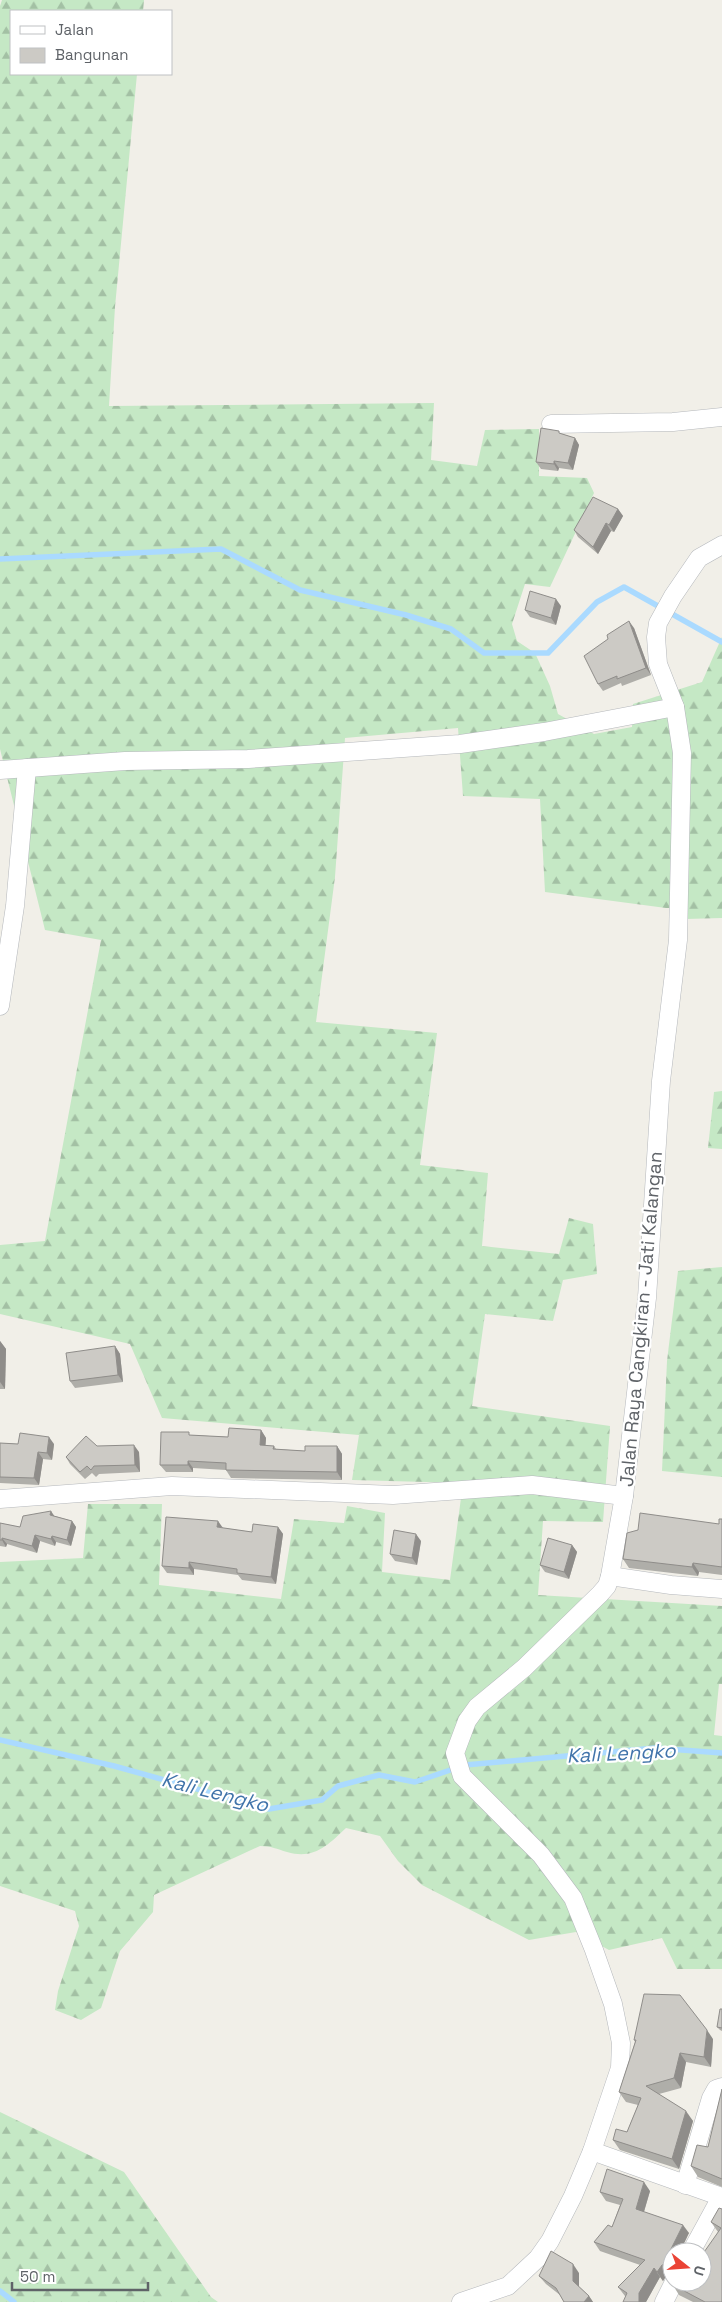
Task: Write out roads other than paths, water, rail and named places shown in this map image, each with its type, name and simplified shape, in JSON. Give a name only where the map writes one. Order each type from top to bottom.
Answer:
[{"type":"street","points":[[552,424],[673,422],[722,417]]},
{"type":"street","name":"Jalan Raya Cangkiran - Jati Kalangan","points":[[461,2302],[508,2286],[523,2275],[538,2258],[574,2196],[592,2152],[620,2068],[621,2043],[614,2004],[573,1898],[541,1855],[462,1776],[455,1753],[464,1726],[477,1707],[524,1668],[600,1594],[607,1586],[610,1576],[624,1496],[647,1298],[661,1081],[678,940],[682,753],[675,707],[658,664],[656,637],[658,622],[673,596],[700,558],[722,545]]},
{"type":"street","points":[[0,770],[125,761],[248,759],[460,744],[544,732],[675,707]]},
{"type":"street","points":[[0,1006],[15,906],[27,768]]},
{"type":"street","points":[[0,1499],[172,1486],[393,1494],[532,1485],[624,1496]]},
{"type":"street","points":[[610,1576],[671,1585],[722,1589]]},
{"type":"street","points":[[685,2185],[711,2098],[716,2089],[722,2087]]},
{"type":"street","points":[[592,2152],[722,2197],[697,2242]]},
{"type":"waterway","points":[[0,559],[221,549],[300,590],[406,615],[451,629],[484,653],[548,653],[597,602],[624,587],[722,642]]},
{"type":"waterway","name":"Kali Lengko","points":[[0,1740],[114,1766],[269,1809],[322,1800],[338,1786],[379,1775],[415,1782],[465,1765],[655,1748],[722,1753]]},
{"type":"waterway","points":[[0,2291],[14,2302]]}]
